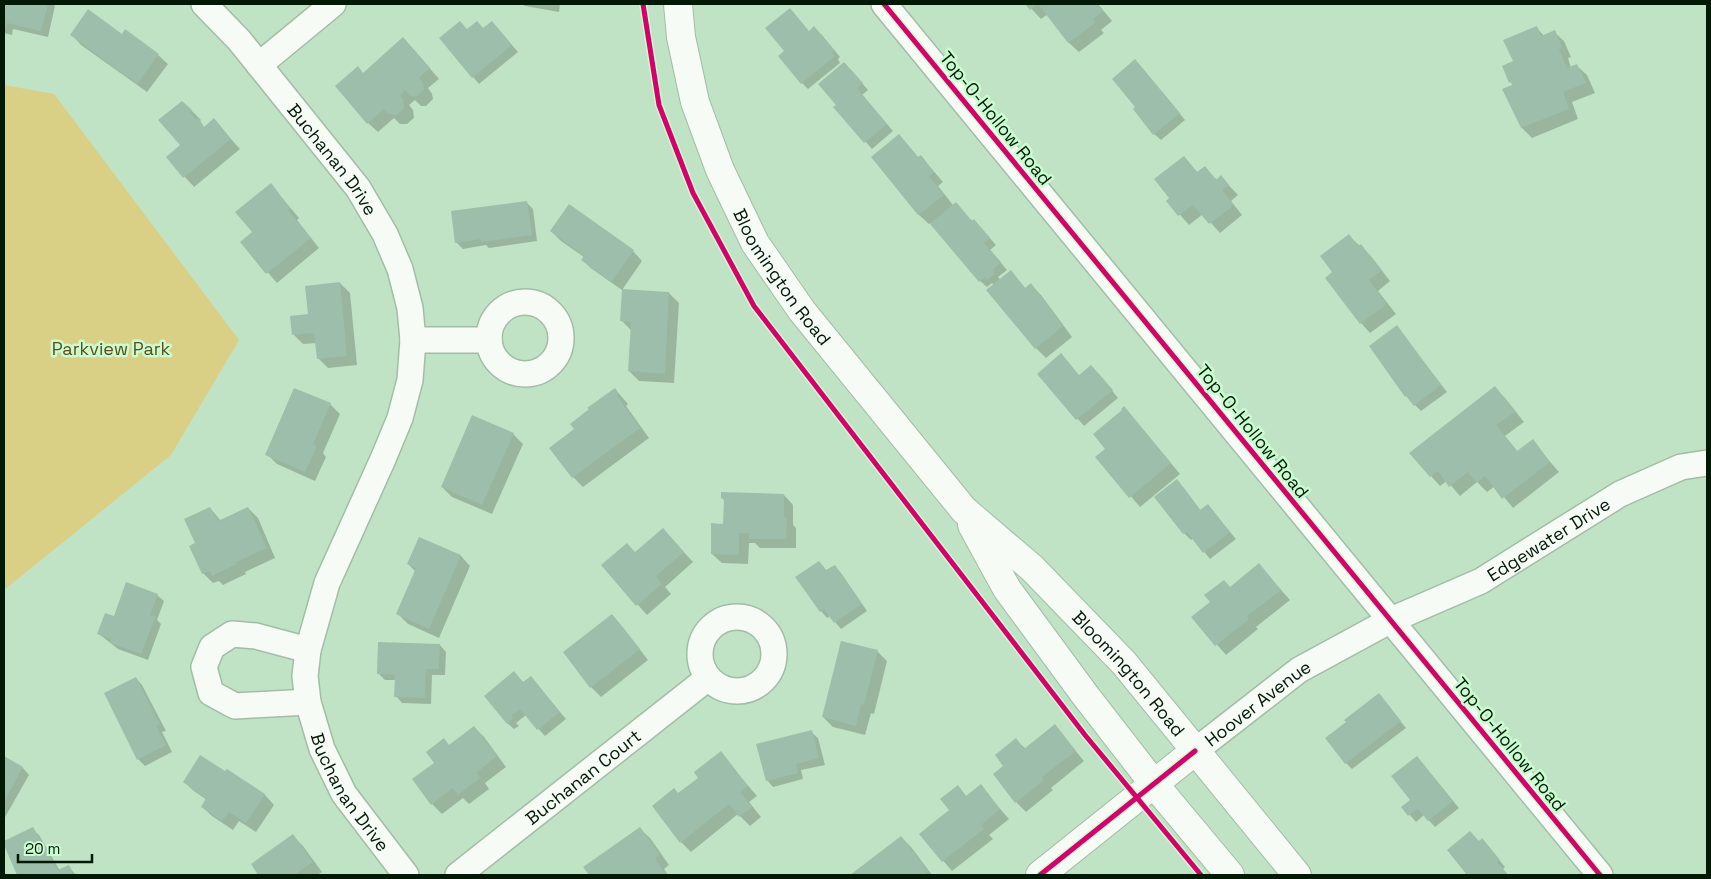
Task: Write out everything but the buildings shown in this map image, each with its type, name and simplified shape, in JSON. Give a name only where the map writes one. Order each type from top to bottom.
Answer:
[{"type":"street","name":"Buchanan Drive","points":[[204,4],[239,40],[358,188],[386,234],[400,269],[410,308],[413,340],[410,380],[400,418],[327,583],[308,650],[305,676],[308,702],[322,749],[344,794],[406,875]]},
{"type":"street","points":[[259,65],[333,4]]},
{"type":"street","name":"Bloomington Road","points":[[678,4],[681,37],[695,102],[720,170],[755,243],[802,310],[964,510],[1007,589],[1085,696],[1154,784],[1230,875]]},
{"type":"street","name":"Top-O-Hollow Road","points":[[884,4],[1600,875]]},
{"type":"street","points":[[413,340],[489,340]]},
{"type":"street","name":"Edgewater Drive","points":[[1391,620],[1481,581],[1620,494],[1681,467],[1707,463]]},
{"type":"street","name":"Bloomington Road","points":[[964,510],[1032,568],[1124,662],[1297,875]]},
{"type":"street","name":"Hoover Avenue","points":[[1040,875],[1299,670],[1391,620]]},
{"type":"street","points":[[308,650],[256,636],[232,634],[212,647],[204,667],[211,693],[235,706],[308,702]]},
{"type":"street","name":"Buchanan Court","points":[[458,875],[708,678]]},
{"type":"green space","name":"Parkview Park","points":[[4,85],[54,94],[239,340],[171,455],[4,590]]},
{"type":"cycle path","points":[[643,4],[659,105],[693,193],[754,306],[1085,735],[1201,875]]},
{"type":"cycle path","points":[[884,4],[1600,875]]},
{"type":"cycle path","points":[[1040,875],[1195,751]]}]
